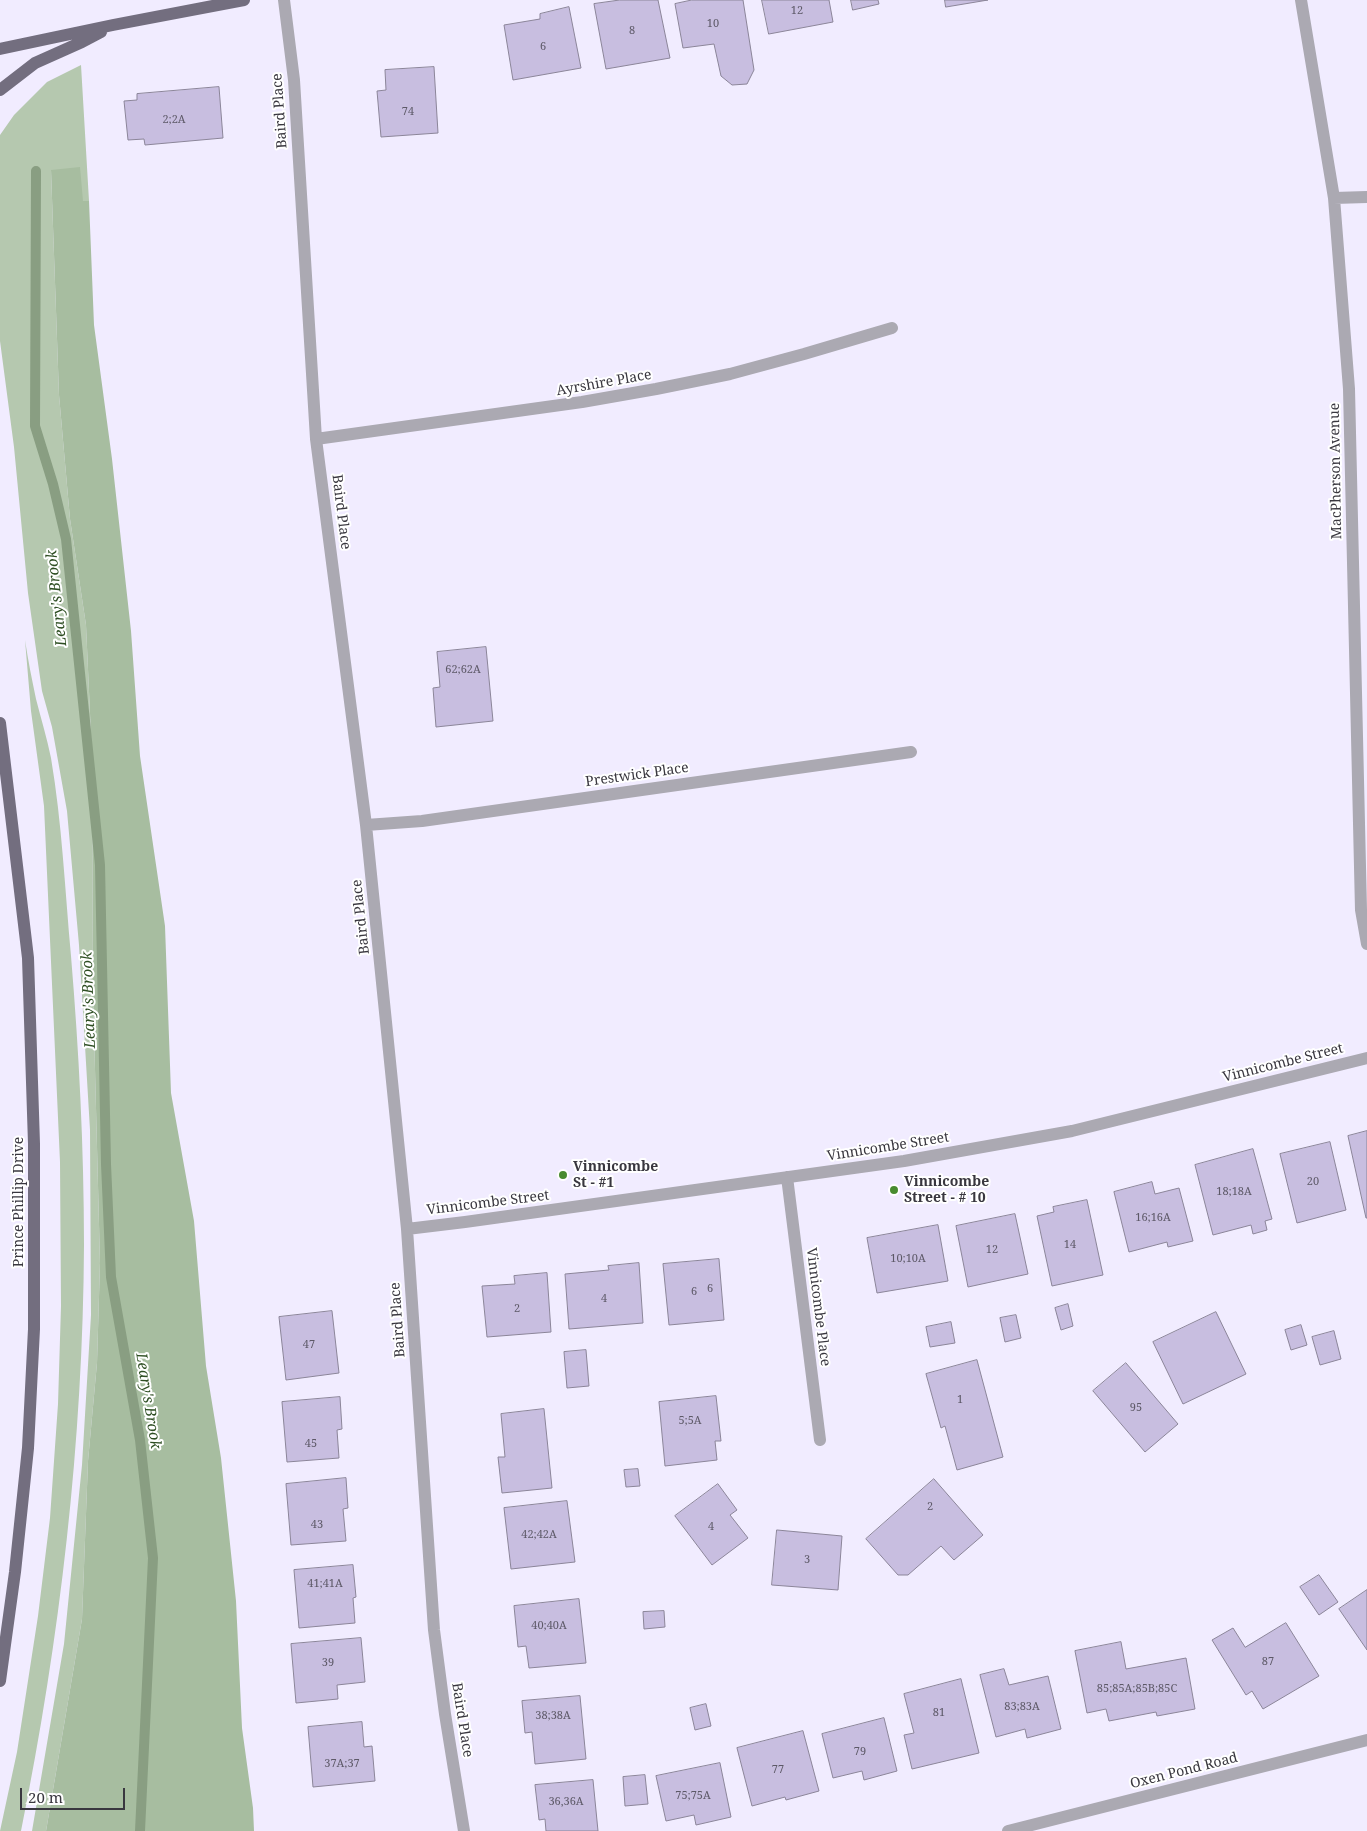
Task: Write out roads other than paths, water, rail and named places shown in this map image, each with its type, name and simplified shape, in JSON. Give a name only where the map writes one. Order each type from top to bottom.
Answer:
[{"type":"main road","points":[[0,49],[244,0]]},
{"type":"main road","points":[[0,90],[35,63],[82,42],[113,25]]},
{"type":"main road","name":"Prince Phillip Drive","points":[[0,723],[28,958],[34,1144],[34,1329],[28,1448],[15,1572],[0,1681]]},
{"type":"street","name":"Baird Place","points":[[284,0],[294,80],[316,439],[366,825],[407,1229],[434,1630],[445,1714],[464,1831]]},
{"type":"street","name":"MacPherson Avenue","points":[[1301,0],[1334,198],[1349,389],[1361,910],[1367,944]]},
{"type":"street","points":[[1334,198],[1367,197]]},
{"type":"street","name":"Ayrshire Place","points":[[316,439],[582,402],[656,389],[739,371],[892,328]]},
{"type":"street","name":"Prestwick Place","points":[[366,825],[422,821],[911,752]]},
{"type":"street","name":"Vinnicombe Street","points":[[407,1229],[904,1161],[1072,1131],[1367,1058]]},
{"type":"street","name":"Vinnicombe Place","points":[[787,1177],[820,1440]]},
{"type":"street","name":"Oxen Pond Road","points":[[1008,1831],[1367,1740]]},
{"type":"waterway","name":"Leary's Brook","points":[[36,171],[35,426],[53,484],[66,539],[100,865],[106,1164],[111,1277],[140,1440],[153,1558],[140,1831]]},
{"type":"place","name":"Vinnicombe St - #1","points":[[563,1175]]},
{"type":"place","name":"Vinnicombe Street - # 10","points":[[894,1190]]}]
